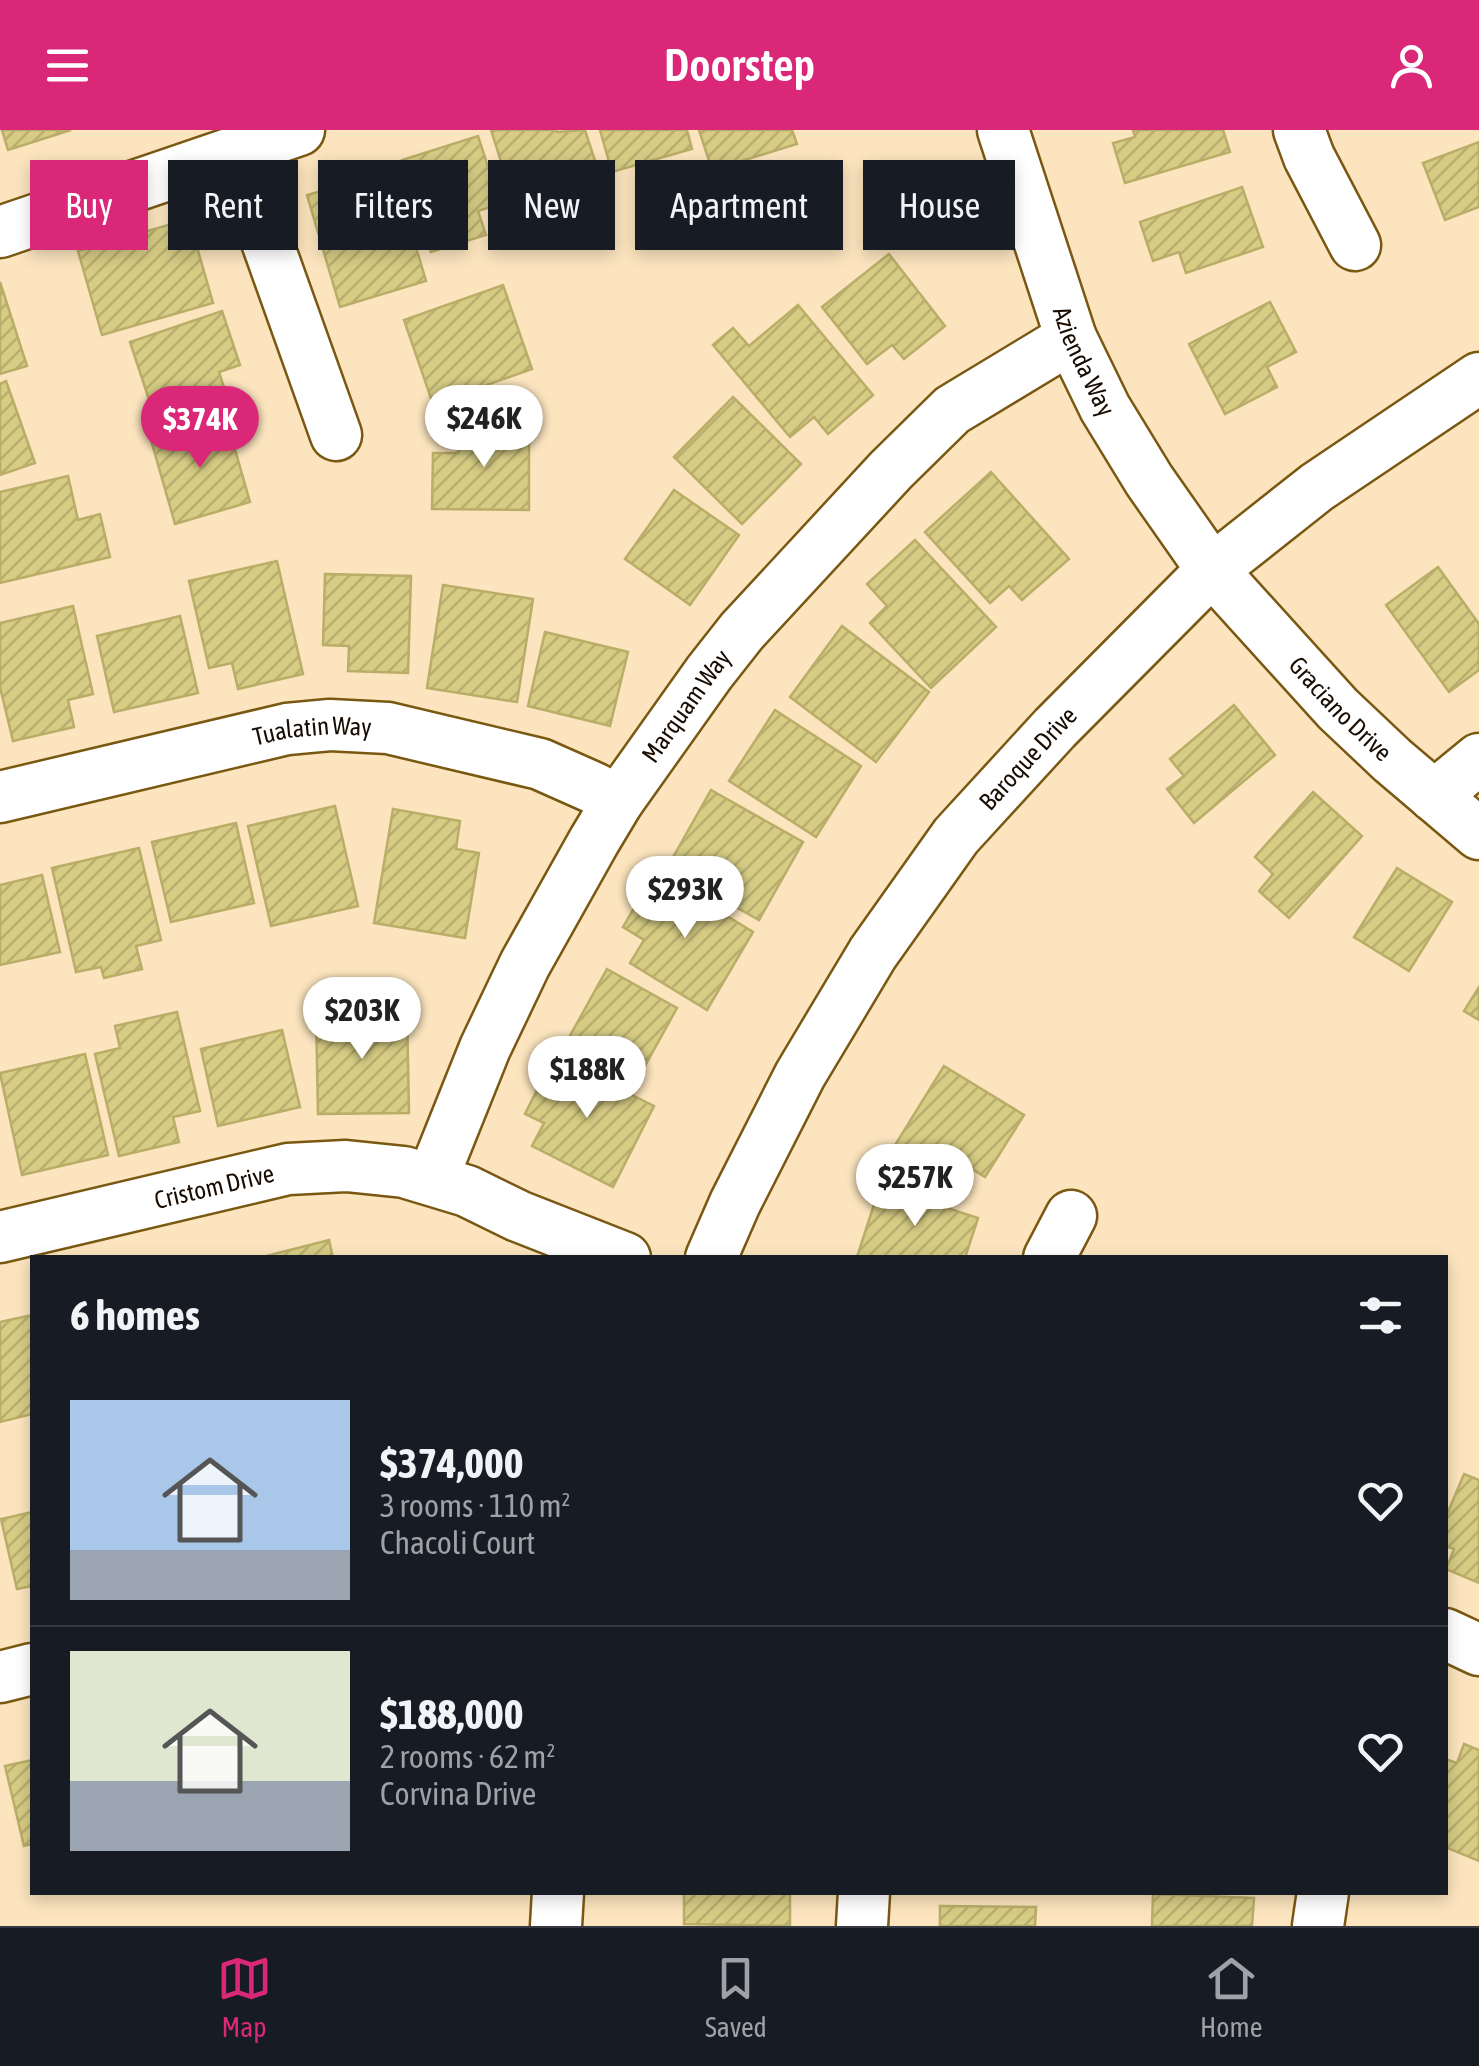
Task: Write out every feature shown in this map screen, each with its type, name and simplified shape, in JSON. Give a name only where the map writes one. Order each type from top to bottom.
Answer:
[{"type":"street","points":[[0,232],[299,130]]},
{"type":"street","name":"Azienda Way","points":[[1003,130],[1071,338],[1105,408],[1212,570]]},
{"type":"street","points":[[1299,130],[1308,157],[1355,245]]},
{"type":"street","points":[[235,152],[336,435]]},
{"type":"street","name":"Marquam Way","points":[[432,1180],[485,1048],[525,964],[594,840],[742,631],[890,470],[952,410],[1071,338]]},
{"type":"street","name":"Baroque Drive","points":[[712,1255],[800,1075],[873,954],[956,836],[1055,728],[1212,570],[1317,487],[1479,378]]},
{"type":"street","name":"Graciano Drive","points":[[1212,570],[1338,710],[1479,834]]},
{"type":"street","name":"Tualatin Way","points":[[0,797],[288,729],[330,725],[388,728],[540,764],[618,801]]},
{"type":"street","points":[[1434,796],[1479,758]]},
{"type":"street","name":"Cristom Drive","points":[[0,1238],[288,1170],[346,1166],[404,1172],[468,1191],[518,1216],[617,1255]]},
{"type":"street","points":[[1448,1635],[1479,1650]]},
{"type":"street","points":[[0,1677],[30,1670]]},
{"type":"street","points":[[556,1926],[558,1895]]},
{"type":"street","points":[[862,1926],[864,1895]]},
{"type":"street","points":[[1318,1926],[1322,1895]]},
{"type":"building","points":[[2,130],[71,130],[8,150]]},
{"type":"building","points":[[491,130],[585,130],[595,160],[501,160]]},
{"type":"building","points":[[600,130],[687,130],[692,149],[654,160],[635,160],[635,165],[615,171],[615,160],[609,160]]},
{"type":"building","points":[[699,130],[792,130],[797,144],[745,160],[709,160]]},
{"type":"building","points":[[1133,130],[1223,130],[1230,152],[1125,183],[1113,143],[1135,137]]},
{"type":"building","points":[[478,136],[488,167],[488,208],[478,211],[486,235],[468,241],[468,160],[402,160]]},
{"type":"building","points":[[1479,142],[1479,207],[1445,220],[1423,163]]},
{"type":"building","points":[[1242,187],[1263,247],[1186,273],[1179,252],[1153,261],[1140,222]]},
{"type":"building","points":[[318,192],[318,232],[307,195]]},
{"type":"building","points":[[168,225],[168,250],[198,250],[213,303],[102,335],[78,251],[148,250],[148,231]]},
{"type":"building","points":[[323,250],[417,250],[426,281],[340,307]]},
{"type":"building","points":[[889,254],[945,326],[904,359],[892,345],[867,364],[822,307]]},
{"type":"building","points":[[0,282],[27,366],[0,374]]},
{"type":"building","points":[[503,285],[532,369],[433,404],[404,320]]},
{"type":"building","points":[[1270,302],[1296,352],[1267,367],[1277,387],[1225,414],[1189,344]]},
{"type":"building","points":[[798,305],[873,395],[828,434],[814,417],[790,437],[713,345],[733,328],[749,346]]},
{"type":"building","points":[[222,311],[240,365],[219,372],[227,397],[156,421],[130,342]]},
{"type":"building","points":[[6,381],[35,463],[0,475],[0,384]]},
{"type":"building","points":[[733,397],[801,464],[742,524],[674,457]]},
{"type":"building","points":[[226,418],[250,502],[175,524],[151,440]]},
{"type":"building","points":[[458,426],[529,426],[529,510],[432,509],[433,453],[458,453]]},
{"type":"building","points":[[991,472],[1069,559],[1022,600],[1009,586],[990,603],[925,532]]},
{"type":"building","points":[[68,476],[78,520],[100,514],[110,557],[0,583],[0,492]]},
{"type":"building","points":[[674,490],[739,535],[690,605],[625,559]]},
{"type":"building","points":[[915,540],[996,627],[931,688],[870,623],[887,606],[867,584]]},
{"type":"building","points":[[277,561],[303,674],[238,689],[232,663],[209,668],[189,581]]},
{"type":"building","points":[[1438,567],[1479,624],[1479,670],[1449,692],[1386,605]]},
{"type":"building","points":[[325,574],[411,576],[408,673],[348,671],[349,646],[323,645]]},
{"type":"building","points":[[443,585],[533,599],[517,702],[427,688]]},
{"type":"building","points":[[73,606],[93,694],[68,700],[74,727],[13,741],[0,687],[0,623]]},
{"type":"building","points":[[180,616],[198,693],[114,712],[97,636]]},
{"type":"building","points":[[842,626],[929,692],[876,762],[790,697]]},
{"type":"building","points":[[545,632],[628,652],[610,726],[528,706]]},
{"type":"building","points":[[1234,705],[1275,755],[1194,823],[1167,789],[1184,776],[1170,759]]},
{"type":"building","points":[[775,710],[861,766],[816,837],[729,781]]},
{"type":"building","points":[[711,790],[803,842],[759,920],[667,868]]},
{"type":"building","points":[[1313,792],[1362,836],[1289,918],[1259,891],[1273,874],[1255,857]]},
{"type":"building","points":[[335,806],[358,906],[271,926],[248,826]]},
{"type":"building","points":[[393,809],[460,821],[456,849],[479,853],[465,938],[374,923]]},
{"type":"building","points":[[236,823],[254,903],[171,922],[152,842]]},
{"type":"building","points":[[139,848],[161,940],[136,946],[142,969],[104,978],[101,967],[76,972],[52,868]]},
{"type":"building","points":[[1397,868],[1452,902],[1409,971],[1354,937]]},
{"type":"building","points":[[655,872],[753,932],[707,1010],[630,963],[644,940],[623,927]]},
{"type":"building","points":[[42,875],[60,952],[0,965],[0,885]]},
{"type":"building","points":[[607,969],[677,1008],[636,1082],[566,1043]]},
{"type":"building","points":[[1479,987],[1479,1020],[1464,1011]]},
{"type":"building","points":[[407,1011],[409,1113],[318,1114],[316,1012]]},
{"type":"building","points":[[177,1012],[200,1111],[173,1117],[179,1142],[119,1156],[95,1054],[120,1048],[115,1026]]},
{"type":"building","points":[[282,1030],[300,1107],[218,1126],[201,1049]]},
{"type":"building","points":[[85,1054],[108,1155],[22,1175],[0,1073]]},
{"type":"building","points":[[554,1056],[654,1106],[613,1187],[532,1146],[544,1123],[525,1114]]},
{"type":"building","points":[[944,1066],[1024,1115],[985,1177],[972,1169],[958,1191],[892,1150]]},
{"type":"building","points":[[880,1186],[978,1218],[966,1255],[858,1255]]},
{"type":"building","points":[[329,1240],[332,1255],[270,1255]]},
{"type":"building","points":[[30,1315],[30,1414],[0,1422],[0,1322]]},
{"type":"building","points":[[1464,1474],[1479,1480],[1479,1583],[1448,1570],[1454,1549],[1448,1547],[1448,1512]]},
{"type":"building","points":[[30,1512],[30,1586],[17,1589],[1,1519]]},
{"type":"building","points":[[1464,1744],[1479,1750],[1479,1861],[1448,1848],[1448,1760],[1457,1763]]},
{"type":"building","points":[[30,1760],[30,1844],[24,1846],[5,1766]]},
{"type":"building","points":[[684,1895],[790,1895],[790,1926],[684,1924]]},
{"type":"building","points":[[1153,1895],[1254,1898],[1252,1926],[1152,1926]]},
{"type":"building","points":[[940,1906],[1036,1907],[1035,1926],[940,1926]]}]
